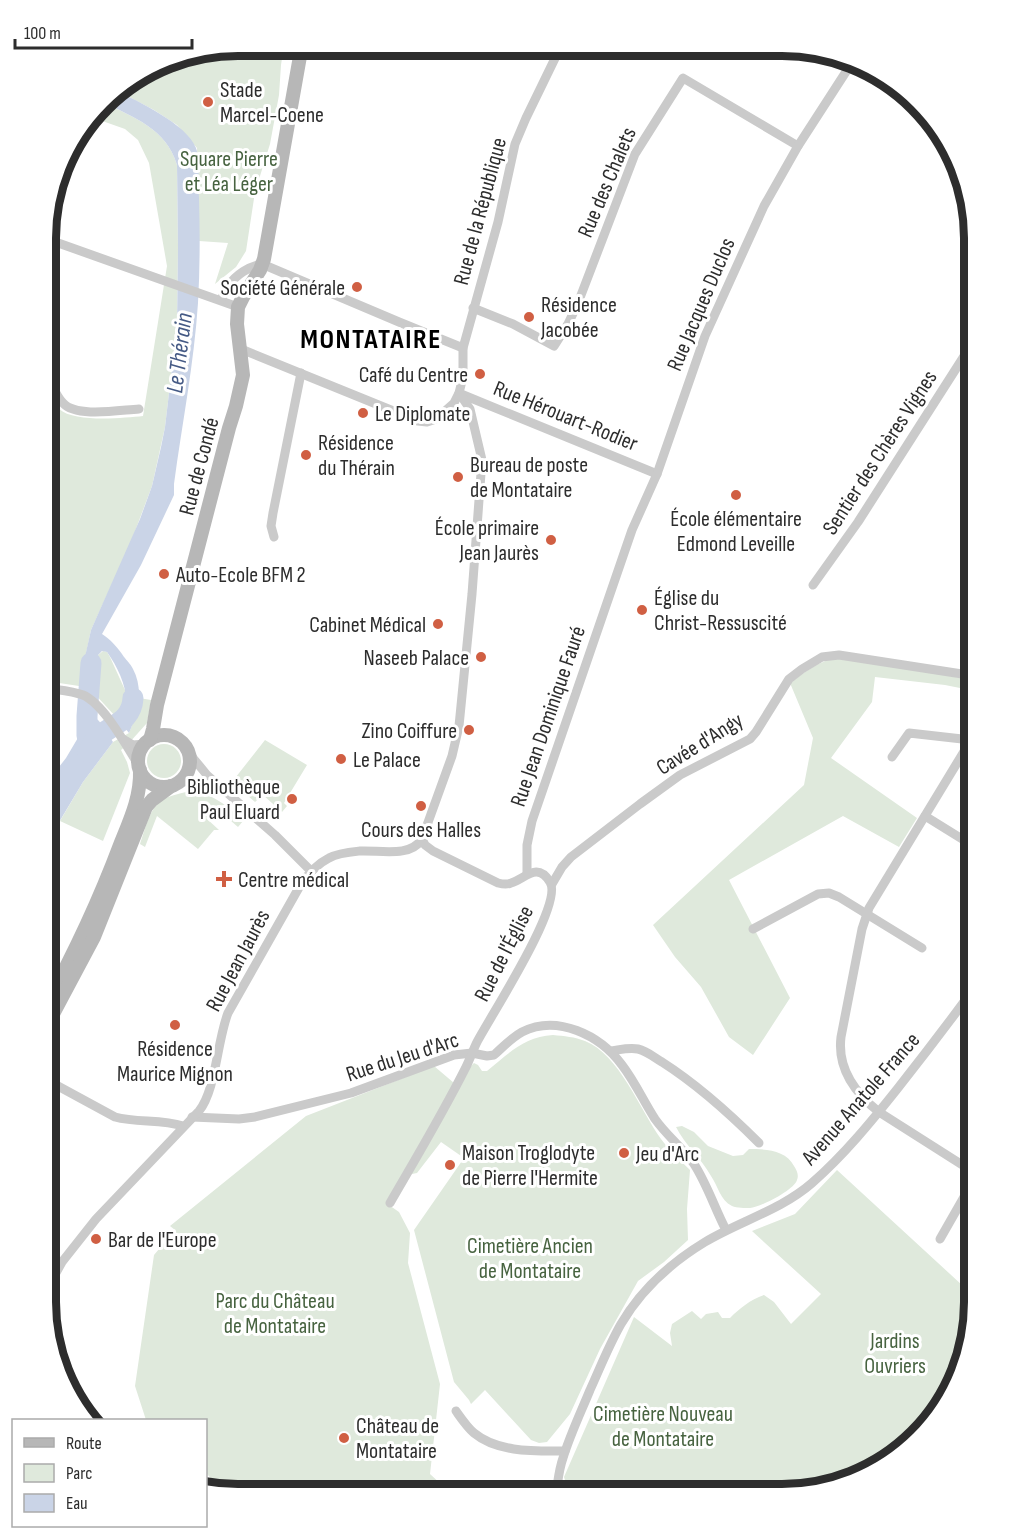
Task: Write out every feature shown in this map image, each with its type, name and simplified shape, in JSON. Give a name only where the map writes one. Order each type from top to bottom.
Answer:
[{"type":"main road","points":[[238,307],[257,277],[262,264],[300,56]]},
{"type":"main road","name":"Rue de Condé","points":[[147,742],[153,729],[157,705],[241,388],[243,375],[237,324],[238,307]]},
{"type":"main road","name":"Rue de Condé","points":[[164,683],[163,716],[172,736]]},
{"type":"main road","points":[[55,989],[100,899],[136,802],[140,789],[139,754],[147,742],[159,736],[172,736],[181,741],[188,752],[189,770],[176,784],[152,800],[146,807],[97,931],[55,1010]]},
{"type":"main road","points":[[140,768],[146,779],[153,784],[160,786],[176,784]]},
{"type":"street","name":"Rue de la République","points":[[459,393],[463,377],[463,348],[498,222],[518,136],[557,55]]},
{"type":"street","name":"Rue Jacques Duclos","points":[[617,573],[632,530],[657,474],[709,326],[759,215],[798,146],[848,68]]},
{"type":"street","name":"Rue des Chalets","points":[[473,308],[513,324],[554,346],[575,310],[638,148],[683,78],[798,146]]},
{"type":"street","points":[[55,242],[238,307]]},
{"type":"street","points":[[221,300],[227,286],[237,277],[249,267],[262,264],[463,348]]},
{"type":"street","points":[[241,349],[422,422],[436,419],[446,412],[459,393]]},
{"type":"street","name":"Sentier des Chères Vignes","points":[[813,585],[862,516],[964,356]]},
{"type":"street","points":[[274,537],[271,526],[273,513],[301,373]]},
{"type":"street","points":[[55,390],[61,402],[74,410],[86,412],[139,409]]},
{"type":"street","points":[[422,839],[458,735],[473,583],[482,460],[470,409],[459,393]]},
{"type":"street","name":"Rue Hérouart-Rodier","points":[[459,393],[657,474]]},
{"type":"street","name":"Rue Jean Dominique Fauré","points":[[527,874],[529,829],[617,573]]},
{"type":"street","name":"Cavée d'Angy","points":[[552,884],[571,857],[640,804],[686,772],[750,739],[789,679],[822,657],[839,655],[964,674]]},
{"type":"street","points":[[55,690],[76,693],[92,701],[107,718],[140,768]]},
{"type":"street","points":[[892,758],[909,733],[964,739]]},
{"type":"street","points":[[121,738],[133,745],[147,742]]},
{"type":"street","points":[[188,752],[207,775],[275,835],[311,871]]},
{"type":"street","points":[[964,754],[867,914],[862,928],[841,1037],[840,1054],[845,1073],[862,1098],[879,1112],[964,1165]]},
{"type":"street","points":[[176,784],[204,784],[229,794]]},
{"type":"street","points":[[925,816],[964,840]]},
{"type":"street","name":"Rue Jean Jaurès","points":[[55,1275],[62,1262],[96,1219],[202,1107],[207,1097],[223,1026],[232,1005],[301,884],[311,871],[329,858],[342,854],[361,851],[406,850],[416,846],[422,839]]},
{"type":"street","name":"Rue de l'Église","points":[[390,1203],[512,984],[541,925],[551,898],[552,884],[539,873],[531,872],[509,884],[498,883],[433,851],[425,845],[422,839]]},
{"type":"street","points":[[753,929],[814,896],[824,893],[833,894],[922,948]]},
{"type":"street","name":"Avenue Anatole France","points":[[558,1484],[565,1451],[612,1341],[633,1306],[652,1284],[697,1247],[726,1230],[775,1208],[806,1189],[840,1156],[879,1112],[964,1002]]},
{"type":"street","name":"Rue du Jeu d'Arc","points":[[192,1117],[239,1119],[255,1117],[342,1096],[454,1055],[472,1053],[490,1057],[522,1032],[535,1027],[563,1027],[576,1030],[601,1043],[627,1071],[658,1123],[696,1168],[726,1230]]},
{"type":"street","points":[[610,1051],[634,1048],[649,1054],[687,1079],[734,1118],[759,1143]]},
{"type":"street","points":[[55,1084],[115,1116],[183,1126]]},
{"type":"street","points":[[940,1239],[964,1197]]},
{"type":"street","points":[[456,1411],[474,1433],[494,1443],[525,1450],[565,1451]]},
{"type":"green space","name":"Square Pierre et Léa Léger","points":[[225,56],[282,56],[279,95],[270,144],[255,192],[246,251],[236,267],[215,284],[228,243],[199,241],[197,148],[177,125],[125,95],[157,74],[202,59]]},
{"type":"green space","points":[[112,106],[137,119],[157,133],[165,142],[177,165],[177,325],[165,427],[152,486],[131,542],[91,630],[79,686],[55,682],[55,404],[66,413],[87,418],[143,416],[167,266],[149,163],[138,140],[125,129],[99,120]]},
{"type":"green space","points":[[103,651],[107,652],[110,657],[125,690],[126,707],[115,716],[93,692],[97,656]]},
{"type":"green space","points":[[837,658],[964,679],[964,689],[875,677],[872,702],[831,758],[917,818],[899,847],[843,816],[729,880],[790,998],[753,1055],[729,1037],[701,987],[675,957],[653,925],[804,785],[813,738],[790,683],[806,671]]},
{"type":"green space","points":[[139,698],[151,700],[147,723],[121,750],[130,773],[103,841],[60,821],[83,782],[113,742],[129,733],[138,710]]},
{"type":"green space","points":[[265,740],[307,765],[284,803],[287,806],[282,812],[263,795],[255,802],[232,782]]},
{"type":"green space","points":[[164,744],[176,749],[181,761],[176,773],[164,778],[152,773],[147,761],[152,749]]},
{"type":"green space","points":[[186,792],[203,794],[218,800],[243,821],[238,827],[216,808],[206,818],[219,830],[214,830],[198,849],[157,816],[145,847],[140,844],[148,820],[158,804],[168,797]]},
{"type":"green space","points":[[553,1035],[585,1041],[608,1058],[628,1084],[661,1139],[690,1170],[687,1209],[688,1240],[638,1281],[600,1349],[570,1414],[547,1442],[539,1443],[531,1440],[485,1390],[471,1404],[454,1382],[414,1230],[464,1158],[441,1142],[417,1173],[402,1176],[386,1203],[399,1212],[410,1233],[408,1263],[440,1384],[430,1474],[441,1484],[215,1482],[207,1474],[207,1419],[146,1419],[135,1386],[154,1255],[175,1230],[170,1226],[306,1116],[434,1066],[454,1083],[474,1063],[482,1071],[487,1071],[510,1052],[543,1036]]},
{"type":"green space","points":[[682,1126],[694,1132],[708,1146],[733,1156],[743,1155],[749,1149],[769,1150],[781,1154],[794,1166],[798,1176],[797,1180],[784,1193],[762,1205],[750,1208],[732,1206],[722,1197],[707,1169],[676,1127]]},
{"type":"green space","points":[[837,1170],[964,1287],[964,1314],[955,1360],[934,1403],[919,1422],[903,1438],[874,1459],[852,1470],[818,1480],[783,1484],[566,1484],[564,1477],[634,1317],[672,1346],[670,1333],[672,1324],[692,1311],[701,1319],[706,1314],[718,1312],[722,1318],[730,1318],[754,1299],[764,1295],[774,1302],[791,1324],[821,1294],[752,1231],[795,1214]]},
{"type":"water","points":[[125,95],[172,122],[191,139],[196,148],[199,172],[200,250],[194,349],[174,495],[141,565],[102,634],[118,648],[131,665],[136,677],[138,701],[129,733],[115,716],[126,706],[126,699],[124,685],[107,652],[102,651],[97,656],[93,692],[79,686],[91,630],[140,519],[152,486],[165,427],[177,325],[177,165],[165,142],[157,133],[137,119],[112,106]]},
{"type":"water","points":[[80,704],[99,721],[113,742],[83,782],[55,829],[55,772],[82,731]]},
{"type":"waterway","name":"Le Thérain","points":[[87,736],[91,663]]},
{"type":"waterway","name":"Le Thérain","points":[[88,752],[97,738],[126,717],[133,698]]},
{"type":"place","name":"Stade Marcel-Coene","points":[[208,102]]},
{"type":"place","name":"Société Générale","points":[[357,287]]},
{"type":"place","name":"Résidence Jacobée","points":[[529,317]]},
{"type":"place","name":"Café du Centre","points":[[480,374]]},
{"type":"place","name":"Le Diplomate","points":[[363,413]]},
{"type":"place","name":"Résidence du Thérain","points":[[306,455]]},
{"type":"place","name":"Bureau de poste de Montataire","points":[[458,477]]},
{"type":"place","name":"École élémentaire Edmond Leveille","points":[[736,495]]},
{"type":"place","name":"École primaire Jean Jaurès","points":[[551,540]]},
{"type":"place","name":"Auto-Ecole BFM 2","points":[[164,574]]},
{"type":"place","name":"Église du Christ-Ressuscité","points":[[642,610]]},
{"type":"place","name":"Cabinet Médical","points":[[438,624]]},
{"type":"place","name":"Naseeb Palace","points":[[481,657]]},
{"type":"place","name":"Zino Coiffure","points":[[469,730]]},
{"type":"place","name":"Le Palace","points":[[341,759]]},
{"type":"place","name":"Bibliothèque Paul Eluard","points":[[292,799]]},
{"type":"place","name":"Cours des Halles","points":[[421,806]]},
{"type":"place","name":"Centre médical","points":[[224,879]]},
{"type":"place","name":"Résidence Maurice Mignon","points":[[175,1025]]},
{"type":"place","name":"Jeu d'Arc","points":[[624,1153]]},
{"type":"place","name":"Maison Troglodyte de Pierre l'Hermite","points":[[450,1165]]},
{"type":"place","name":"Bar de l'Europe","points":[[96,1239]]},
{"type":"place","name":"Château de Montataire","points":[[344,1438]]},
{"type":"district","name":"MONTATAIRE","points":[[371,338]]},
{"type":"park label","name":"Cimetière Ancien de Montataire","points":[[530,1258]]},
{"type":"park label","name":"Parc du Château de Montataire","points":[[275,1312]]},
{"type":"park label","name":"Jardins Ouvriers","points":[[895,1352]]},
{"type":"park label","name":"Cimetière Nouveau de Montataire","points":[[663,1426]]}]
